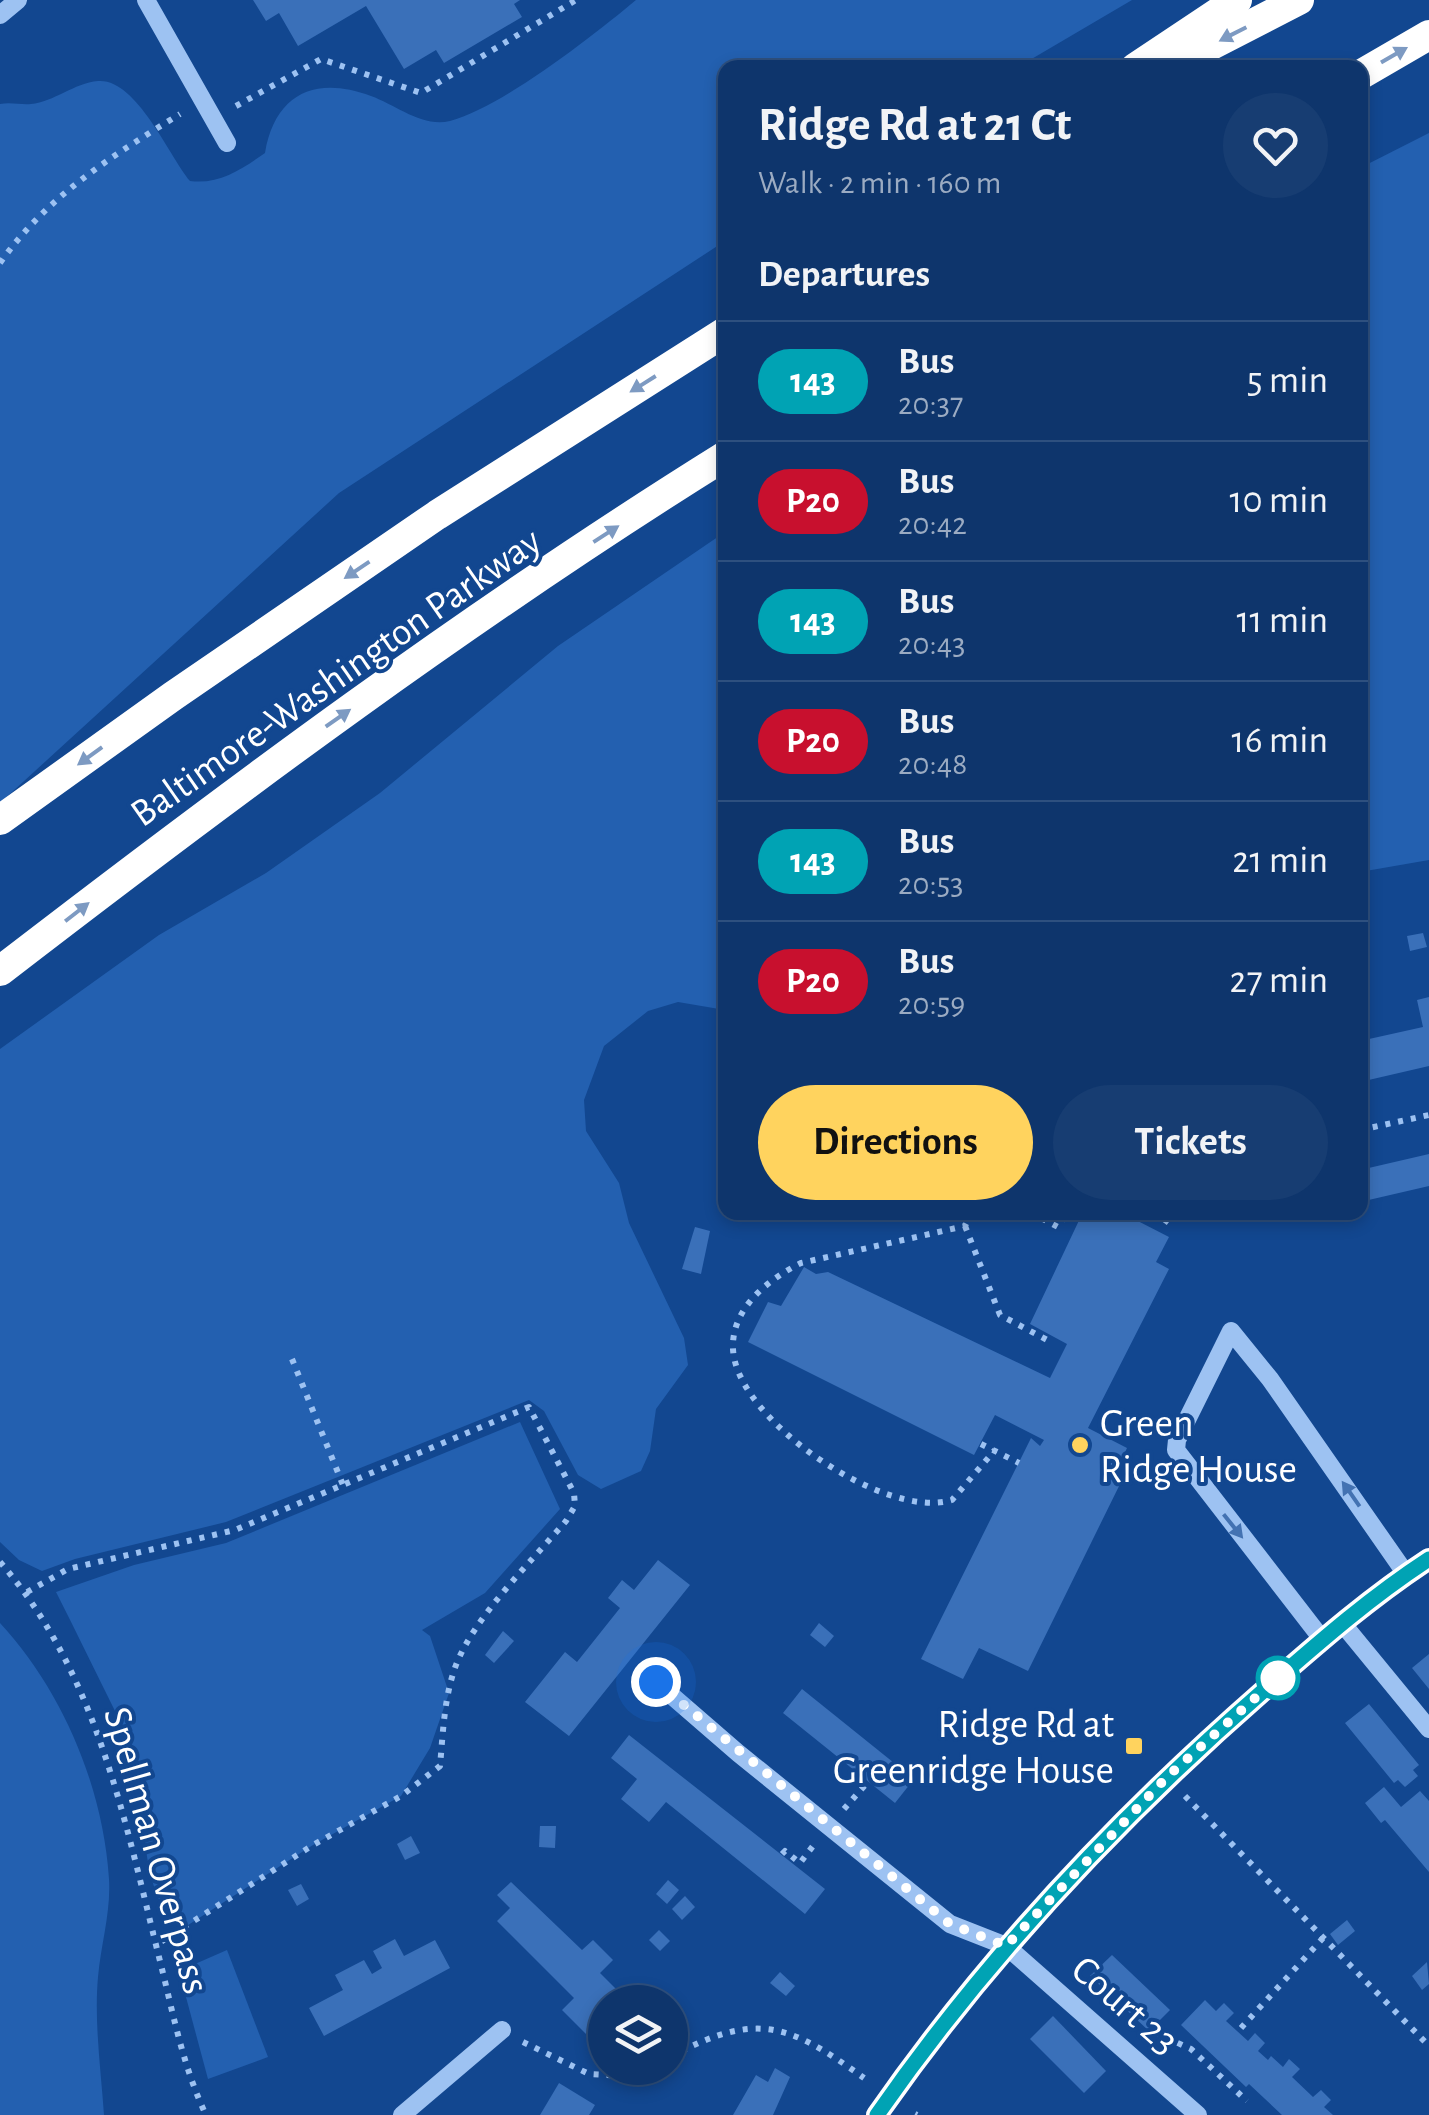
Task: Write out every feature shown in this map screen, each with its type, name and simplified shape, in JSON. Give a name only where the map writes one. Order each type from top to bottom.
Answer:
[{"type":"highway","points":[[1147,60],[1236,0]]},
{"type":"highway","points":[[1182,60],[1298,0]]},
{"type":"highway","points":[[1368,71],[1429,35]]},
{"type":"highway","name":"Baltimore-Washington Parkway","points":[[0,820],[437,515],[718,336]]},
{"type":"highway","name":"Baltimore-Washington Parkway","points":[[0,972],[226,796],[486,614],[718,461]]},
{"type":"street","points":[[0,15],[18,0]]},
{"type":"street","points":[[146,0],[228,143]]},
{"type":"street","points":[[1322,1639],[1176,1450],[1176,1440],[1232,1331],[1406,1574]]},
{"type":"street","points":[[877,2115],[1006,1946],[1167,1777],[1322,1639],[1429,1559]]},
{"type":"street","points":[[1342,1623],[1429,1729]]},
{"type":"street","name":"Court 23","points":[[656,1682],[950,1924],[1006,1946],[1198,2115]]},
{"type":"street","points":[[402,2115],[502,2030]]},
{"type":"path","points":[[213,118],[321,59],[421,93],[576,0]]},
{"type":"path","points":[[0,263],[34,218],[58,197],[98,166],[202,100]]},
{"type":"path","points":[[1368,1128],[1429,1115]]},
{"type":"path","points":[[968,1220],[965,1226],[1000,1315],[1050,1342]]},
{"type":"path","points":[[1165,1220],[1169,1223]]},
{"type":"path","points":[[965,1226],[802,1263],[787,1270],[756,1292],[733,1349],[741,1375],[762,1407],[796,1444],[834,1469],[883,1493],[928,1502],[952,1500],[972,1481],[994,1450]]},
{"type":"path","points":[[292,1360],[343,1485]]},
{"type":"path","points":[[26,1592],[68,1569],[235,1530],[529,1407],[574,1493],[575,1506],[485,1618],[457,1664],[444,1718],[440,1766],[401,1796],[313,1845],[156,1945]]},
{"type":"path","points":[[981,1444],[1019,1462]]},
{"type":"path","name":"Spellman Overpass","points":[[0,1562],[57,1638],[100,1740],[121,1803],[181,2045],[206,2115]]},
{"type":"path","points":[[1167,1777],[1429,2046]]},
{"type":"path","points":[[1240,2028],[1323,1938]]},
{"type":"path","points":[[688,2048],[710,2038],[758,2026],[806,2038],[864,2078]]},
{"type":"path","points":[[502,2030],[588,2073]]},
{"type":"path","points":[[1154,2032],[1190,2049],[1247,2101]]},
{"type":"shaded area","points":[[636,0],[1132,0],[1030,60],[718,60],[718,246],[339,493],[0,803],[0,104],[39,103],[89,82],[112,83],[138,104],[190,181],[201,182],[239,170],[265,153],[278,116],[301,94],[315,89],[351,90],[420,119],[450,121],[495,101],[572,50]]},
{"type":"shaded area","points":[[1429,133],[1429,860],[1368,871],[1368,164]]},
{"type":"shaded area","points":[[718,537],[718,1009],[678,1002],[648,1011],[604,1046],[584,1100],[586,1131],[619,1183],[629,1223],[684,1338],[688,1365],[656,1409],[650,1451],[641,1471],[601,1489],[578,1475],[544,1411],[529,1400],[226,1522],[75,1559],[42,1571],[19,1560],[0,1542],[0,1049],[159,935],[266,873],[380,793],[558,646]]},
{"type":"shaded area","points":[[520,1422],[560,1509],[485,1593],[422,1630],[430,1636],[449,1693],[430,1748],[401,1796],[313,1845],[185,1927],[170,1916],[151,1877],[133,1748],[56,1592],[134,1565],[226,1543]]},
{"type":"shaded area","points":[[0,1623],[22,1649],[60,1709],[76,1741],[98,1809],[109,1879],[97,1994],[104,2115],[0,2115]]},
{"type":"shaded area","points":[[227,1950],[268,2057],[208,2079],[179,1971]]},
{"type":"building","points":[[253,0],[520,0],[514,4],[522,17],[444,63],[436,50],[404,69],[366,6],[298,46],[279,13],[266,21]]},
{"type":"building","points":[[1423,933],[1427,947],[1410,951],[1407,936]]},
{"type":"building","points":[[1429,997],[1429,1066],[1368,1080],[1368,1039],[1423,1027],[1417,1000]]},
{"type":"building","points":[[1429,1154],[1429,1186],[1368,1200],[1368,1168]]},
{"type":"building","name":"Green Ridge House","points":[[1079,1220],[1136,1220],[1169,1237],[1156,1262],[1169,1269],[1088,1428],[1127,1448],[1114,1475],[1123,1478],[1028,1671],[979,1648],[963,1679],[921,1659],[1031,1438],[1040,1446],[1044,1440],[995,1415],[974,1455],[748,1342],[768,1302],[781,1306],[804,1267],[816,1274],[828,1272],[1050,1378],[1067,1344],[1030,1324]]},
{"type":"building","points":[[695,1227],[710,1231],[701,1274],[682,1269]]},
{"type":"building","points":[[658,1560],[690,1585],[569,1736],[525,1702],[565,1652],[577,1662],[620,1608],[608,1598],[622,1580],[634,1590]]},
{"type":"building","points":[[819,1623],[834,1636],[825,1647],[810,1635]]},
{"type":"building","points":[[503,1631],[514,1641],[494,1663],[485,1655]]},
{"type":"building","points":[[1429,1654],[1429,1689],[1412,1668]]},
{"type":"building","points":[[802,1689],[914,1779],[895,1803],[783,1713]]},
{"type":"building","points":[[1369,1704],[1419,1765],[1413,1770],[1418,1776],[1405,1787],[1398,1780],[1394,1783],[1345,1723]]},
{"type":"building","points":[[629,1735],[825,1889],[805,1914],[666,1802],[649,1822],[621,1799],[637,1779],[611,1758]]},
{"type":"building","points":[[1384,1787],[1401,1807],[1420,1791],[1429,1801],[1429,1872],[1385,1820],[1381,1823],[1365,1803]]},
{"type":"building","points":[[540,1826],[556,1826],[555,1848],[539,1847]]},
{"type":"building","points":[[411,1836],[420,1853],[405,1860],[397,1844]]},
{"type":"building","points":[[668,1880],[679,1890],[667,1904],[656,1894]]},
{"type":"building","points":[[511,1882],[582,1950],[593,1940],[613,1960],[600,1973],[612,1985],[588,1985],[588,2036],[562,2010],[574,1998],[497,1921],[510,1908],[497,1895]]},
{"type":"building","points":[[301,1884],[309,1899],[297,1906],[288,1890]]},
{"type":"building","points":[[685,1896],[695,1907],[682,1920],[672,1909]]},
{"type":"building","points":[[1347,1920],[1355,1931],[1338,1945],[1330,1934]]},
{"type":"building","points":[[659,1930],[670,1941],[660,1951],[649,1940]]},
{"type":"building","points":[[395,1939],[404,1956],[435,1940],[450,1968],[324,2036],[309,2008],[343,1990],[335,1975],[364,1960],[372,1974],[382,1968],[373,1951]]},
{"type":"building","points":[[1112,1955],[1170,2010],[1149,2031],[1090,1976]]},
{"type":"building","points":[[1427,1962],[1429,1984],[1422,1990],[1412,1976]]},
{"type":"building","points":[[780,1972],[795,1986],[786,1996],[770,1983]]},
{"type":"building","points":[[1205,2000],[1216,2011],[1224,2003],[1234,2013],[1226,2021],[1248,2041],[1255,2033],[1265,2043],[1258,2051],[1268,2060],[1271,2056],[1283,2067],[1289,2059],[1300,2069],[1292,2077],[1313,2097],[1321,2090],[1331,2100],[1324,2107],[1333,2115],[1282,2115],[1249,2084],[1246,2087],[1181,2025]]},
{"type":"building","points":[[1053,2016],[1106,2071],[1084,2093],[1030,2039]]},
{"type":"building","points":[[775,2068],[790,2077],[773,2115],[733,2115],[756,2075],[768,2082]]},
{"type":"building","points":[[559,2083],[595,2105],[589,2115],[540,2115]]},
{"type":"bus line","name":"143","points":[[877,2115],[1006,1946],[1167,1777],[1322,1639],[1429,1559]]},
{"type":"place","name":"Green Ridge House","points":[[1080,1445]]},
{"type":"place","name":"Ridge Rd at Greenridge House","points":[[1134,1746]]},
{"type":"route","points":[[656,1682],[950,1924],[1006,1946],[1167,1777],[1282,1674],[1278,1678]]}]
